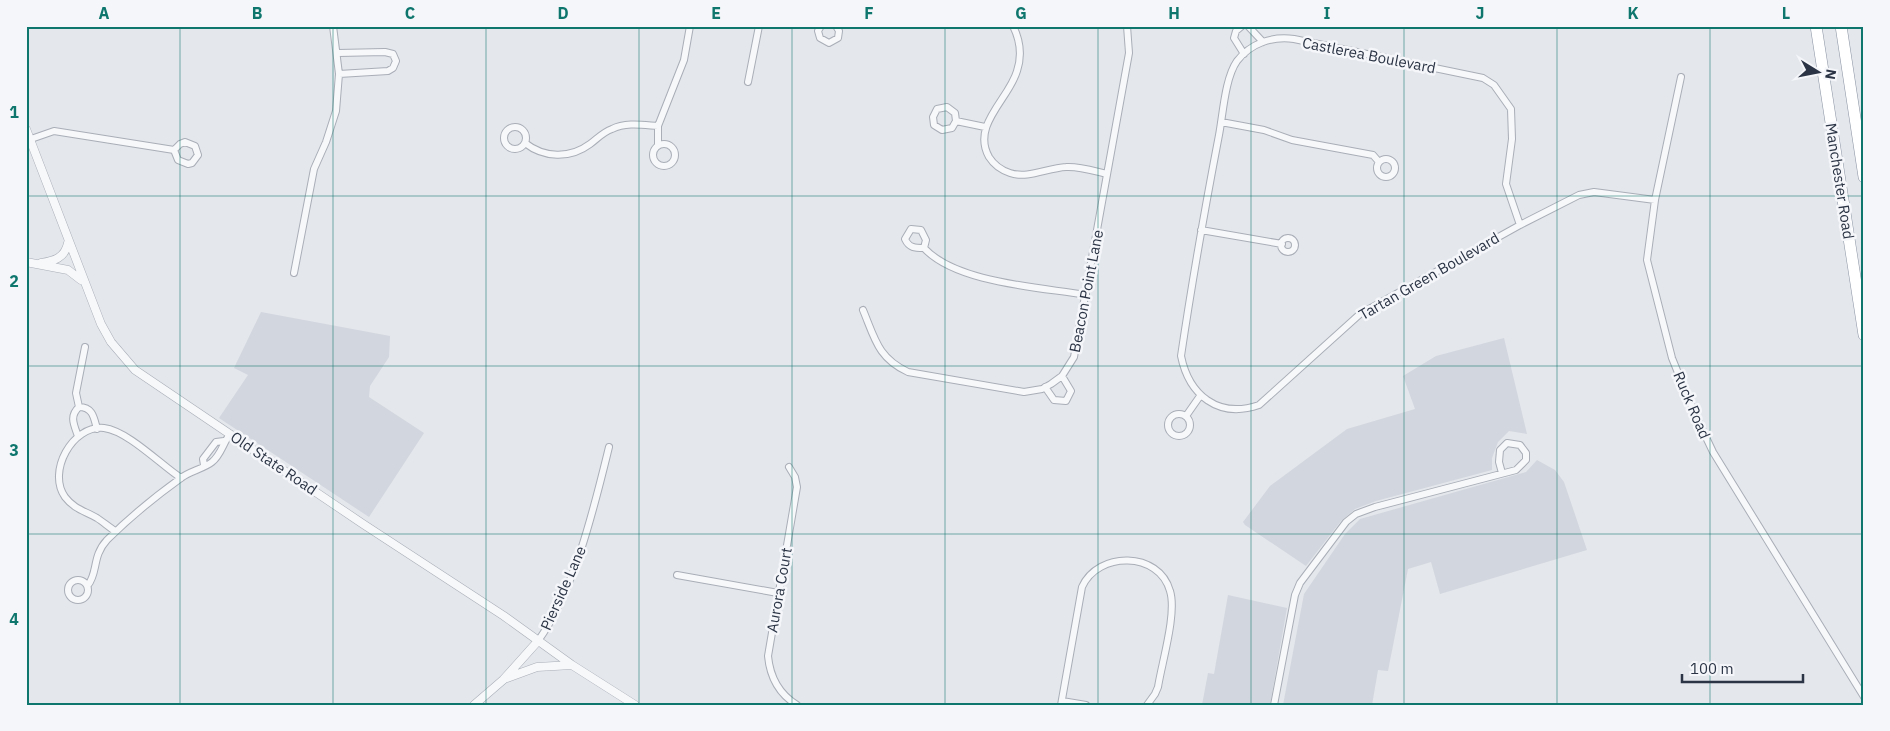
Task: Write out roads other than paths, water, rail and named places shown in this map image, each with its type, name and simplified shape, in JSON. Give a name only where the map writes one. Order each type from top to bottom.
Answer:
[{"type":"highway","name":"Manchester Road","points":[[1816,26],[1864,335]]},
{"type":"highway","name":"Manchester Road","points":[[1841,26],[1864,177]]},
{"type":"street","points":[[294,273],[314,169],[326,142],[336,111],[339,74],[338,53],[333,26]]},
{"type":"street","points":[[658,145],[658,126],[684,60],[690,26]]},
{"type":"street","points":[[748,82],[759,26]]},
{"type":"street","points":[[821,26],[818,32],[820,38],[829,43],[838,38],[836,26]]},
{"type":"street","points":[[1013,26],[1020,46],[1017,71],[985,127],[986,152],[992,162],[1002,170],[1022,175],[1049,168],[1069,167],[1107,174]]},
{"type":"street","name":"Beacon Point Lane","points":[[863,310],[883,356],[891,363],[908,372],[1024,392],[1046,387],[1062,376],[1074,357],[1086,295],[1129,53],[1127,26]]},
{"type":"street","points":[[1242,26],[1236,31],[1234,38],[1244,54]]},
{"type":"street","points":[[1248,26],[1254,30],[1263,42]]},
{"type":"street","name":"Castlerea Boulevard","points":[[1200,396],[1186,376],[1180,356],[1201,230],[1227,89],[1234,67],[1244,54],[1263,42],[1277,38],[1294,39],[1483,78],[1494,85],[1511,109],[1512,139],[1506,184],[1520,224]]},
{"type":"street","points":[[338,53],[386,52],[393,54],[396,60],[394,68],[388,71],[339,74]]},
{"type":"street","name":"Ruck Road","points":[[1681,77],[1655,200],[1647,260],[1672,358],[1692,410],[1722,467],[1864,697]]},
{"type":"street","points":[[956,121],[985,127]]},
{"type":"street","points":[[1221,122],[1264,130],[1292,140],[1373,155],[1379,162]]},
{"type":"street","points":[[525,143],[539,152],[563,154],[589,145],[612,129],[632,124],[658,126]]},
{"type":"street","name":"Old State Road","points":[[26,128],[84,283],[111,342],[128,363],[154,383],[504,616],[572,665],[635,705]]},
{"type":"street","points":[[31,139],[54,131],[174,150]]},
{"type":"street","name":"Tartan Green Boulevard","points":[[1200,396],[1222,407],[1237,410],[1259,404],[1360,314],[1520,224],[1579,195],[1594,192],[1655,200]]},
{"type":"street","points":[[1201,230],[1282,244]]},
{"type":"street","points":[[36,264],[60,258],[66,252],[68,244]]},
{"type":"street","points":[[924,248],[945,265],[970,275],[1086,295]]},
{"type":"street","points":[[26,262],[68,270],[84,283]]},
{"type":"street","points":[[78,436],[73,416],[79,407],[76,393],[85,347]]},
{"type":"street","points":[[1046,387],[1054,400],[1066,401],[1071,391],[1062,376]]},
{"type":"street","points":[[1186,416],[1200,396]]},
{"type":"street","points":[[79,407],[84,407],[91,411],[97,429]]},
{"type":"street","points":[[115,532],[96,518],[76,509],[65,497],[60,481],[60,471],[70,444],[78,436],[104,428],[124,436],[181,478]]},
{"type":"street","points":[[88,585],[91,581],[99,550],[115,532],[181,478],[211,463],[224,447],[224,441],[230,434]]},
{"type":"street","points":[[1274,705],[1300,583],[1346,522],[1356,514],[1375,507],[1516,470],[1524,465],[1526,453],[1520,445],[1507,443],[1500,450],[1499,462],[1502,473]]},
{"type":"street","name":"Pierside Lane","points":[[474,705],[503,680],[538,641],[554,614],[584,540],[596,501],[609,446]]},
{"type":"street","name":"Aurora Court","points":[[789,467],[795,477],[797,488],[778,592],[769,649],[769,664],[777,687],[797,705]]},
{"type":"street","points":[[1086,705],[1061,703],[1080,598],[1084,582],[1092,571],[1100,565],[1122,560],[1144,564],[1156,570],[1164,578],[1171,594],[1172,610],[1158,687],[1147,705]]},
{"type":"street","points":[[678,575],[778,592]]},
{"type":"street","points":[[503,680],[537,667],[572,665]]}]
